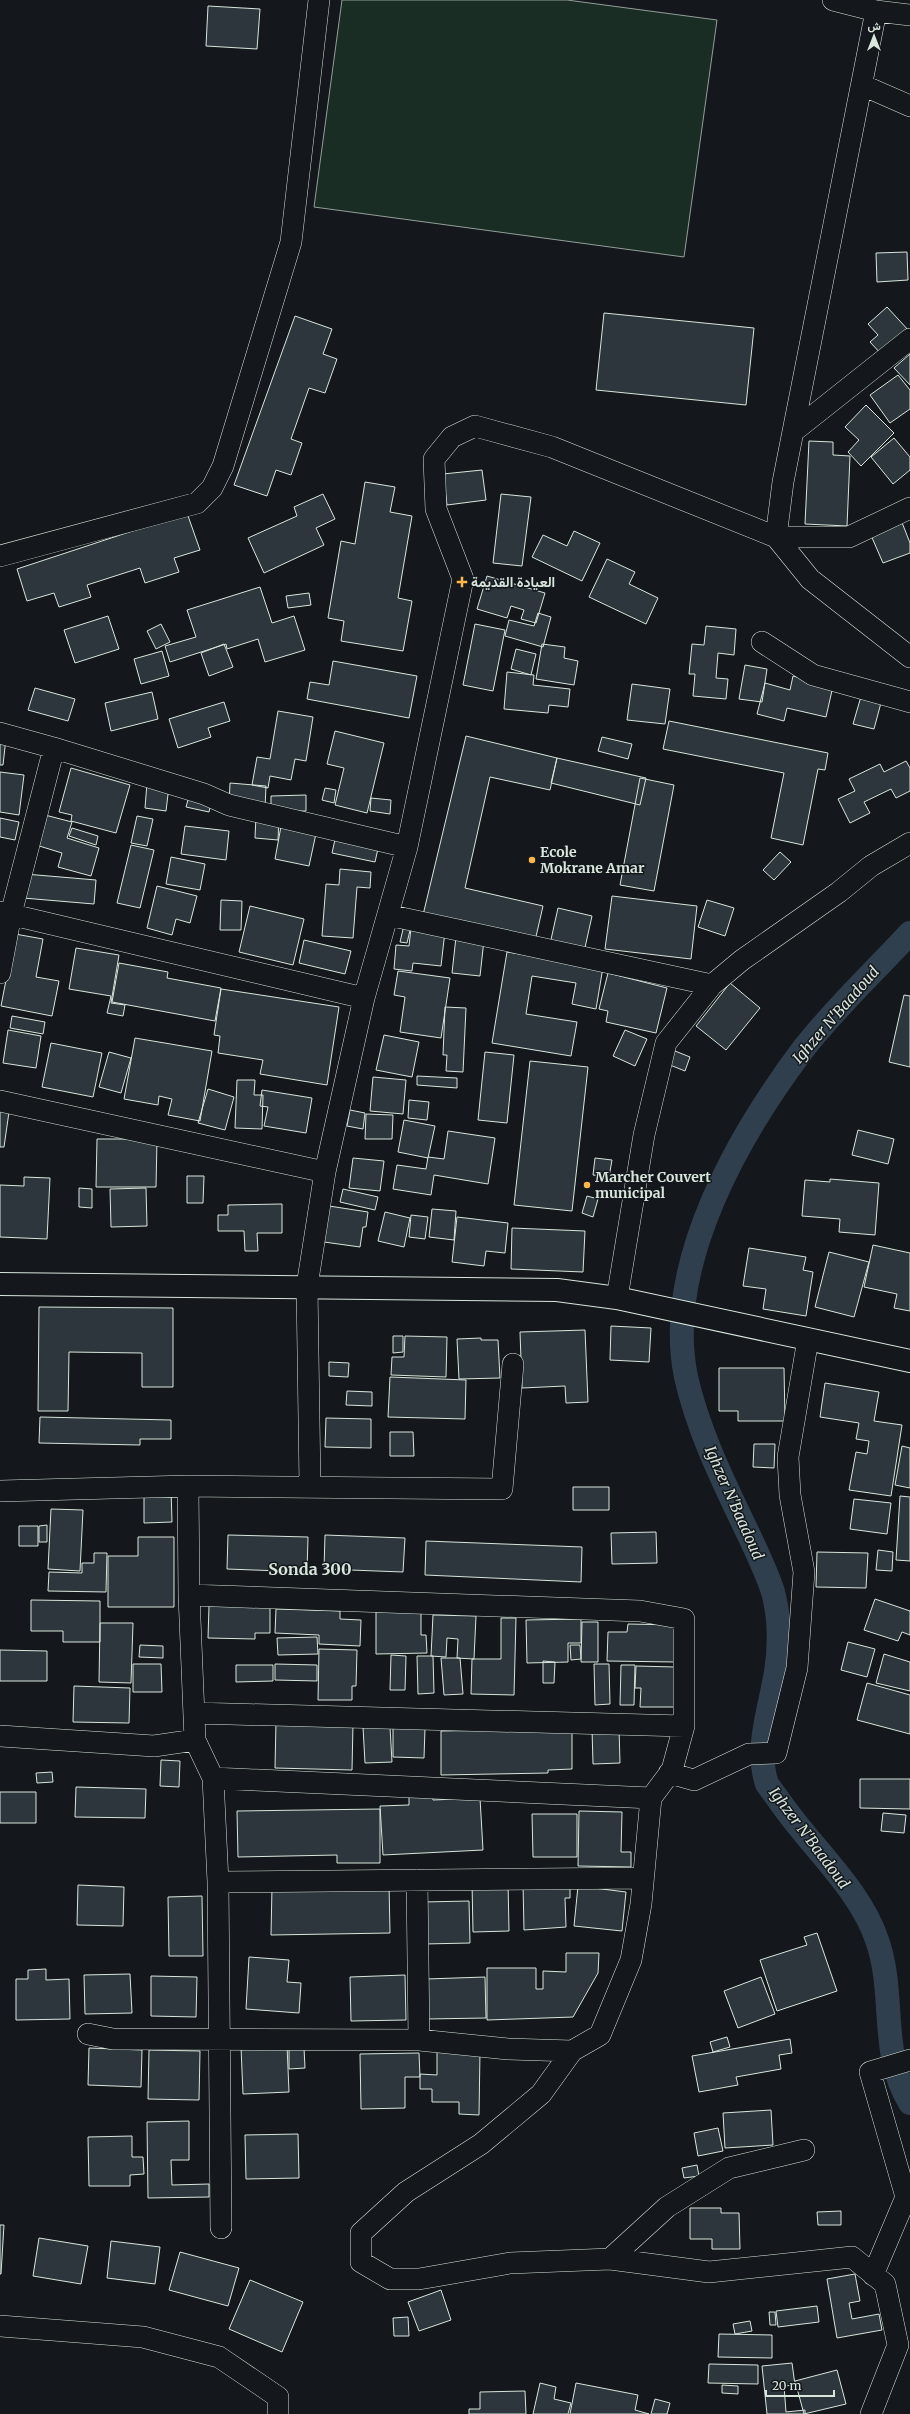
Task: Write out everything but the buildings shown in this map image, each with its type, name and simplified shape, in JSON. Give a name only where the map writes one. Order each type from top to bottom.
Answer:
[{"type":"main road","points":[[0,1284],[307,1286],[557,1290],[626,1300],[910,1361]]},
{"type":"street","points":[[0,556],[197,503],[212,488],[223,466],[291,242],[319,0]]},
{"type":"street","points":[[833,0],[876,11],[910,15]]},
{"type":"street","points":[[876,11],[783,482],[776,537],[810,579],[910,657]]},
{"type":"street","points":[[862,85],[910,106]]},
{"type":"street","points":[[794,431],[910,340]]},
{"type":"street","points":[[310,1486],[307,1286],[326,1172],[364,998],[407,847],[463,579],[436,509],[434,459],[452,437],[475,426],[552,447],[776,537],[848,537],[910,508]]},
{"type":"street","points":[[762,642],[813,676],[910,702]]},
{"type":"street","points":[[0,733],[204,794],[229,805],[407,847]]},
{"type":"street","points":[[0,972],[5,913],[54,748]]},
{"type":"street","points":[[626,1300],[644,1135],[666,1043],[712,985],[742,960],[839,892],[871,866],[910,843]]},
{"type":"street","points":[[5,913],[364,998]]},
{"type":"street","points":[[388,915],[712,985]]},
{"type":"street","points":[[0,1101],[326,1172]]},
{"type":"street","points":[[669,1773],[694,1780],[750,1754],[776,1753],[797,1668],[804,1572],[790,1495],[788,1457],[808,1339]]},
{"type":"street","points":[[0,1491],[188,1486],[502,1489],[513,1364]]},
{"type":"street","points":[[188,1486],[189,1595],[195,1740],[213,1778],[218,1882],[221,2228]]},
{"type":"street","points":[[189,1595],[640,1611],[684,1619],[684,1726],[669,1773],[651,1798],[641,1904],[631,1960],[600,2035],[572,2051],[541,2094],[481,2144],[406,2192],[361,2233],[361,2262],[390,2279],[419,2279],[510,2263],[610,2259],[709,2272],[852,2257],[885,2284],[898,2346],[870,2414]]},
{"type":"street","points":[[194,1713],[684,1726]]},
{"type":"street","points":[[0,1736],[154,1746],[195,1740]]},
{"type":"street","points":[[213,1778],[651,1798]]},
{"type":"street","points":[[218,1882],[643,1878]]},
{"type":"street","points":[[417,1880],[419,2040]]},
{"type":"street","points":[[88,2034],[113,2039],[419,2040],[508,2049],[572,2051]]},
{"type":"street","points":[[873,2275],[906,2197],[870,2072],[910,2060]]},
{"type":"street","points":[[610,2259],[667,2207],[729,2168],[804,2150]]},
{"type":"street","points":[[0,2326],[143,2337],[219,2356],[278,2397],[278,2414]]},
{"type":"green space","points":[[342,0],[567,0],[717,20],[684,257],[314,207]]},
{"type":"waterway","name":"Ighzer N'Baadoud","points":[[910,933],[842,1004],[804,1048],[779,1082],[732,1160],[712,1203],[696,1246],[686,1290],[682,1334],[686,1377],[697,1416],[719,1472],[764,1567],[775,1602],[779,1632],[778,1652],[776,1672],[767,1714],[762,1757],[767,1784],[791,1817],[844,1881],[854,1895],[871,1925],[883,1960],[894,2064],[900,2084],[910,2103]]},
{"type":"place","name":"العيادة القديمة","points":[[462,582]]},
{"type":"place","name":"Ecole Mokrane Amar","points":[[532,860]]},
{"type":"place","name":"Marcher Couvert municipal","points":[[587,1185]]},
{"type":"district","name":"Sonda 300","points":[[310,1569]]}]
